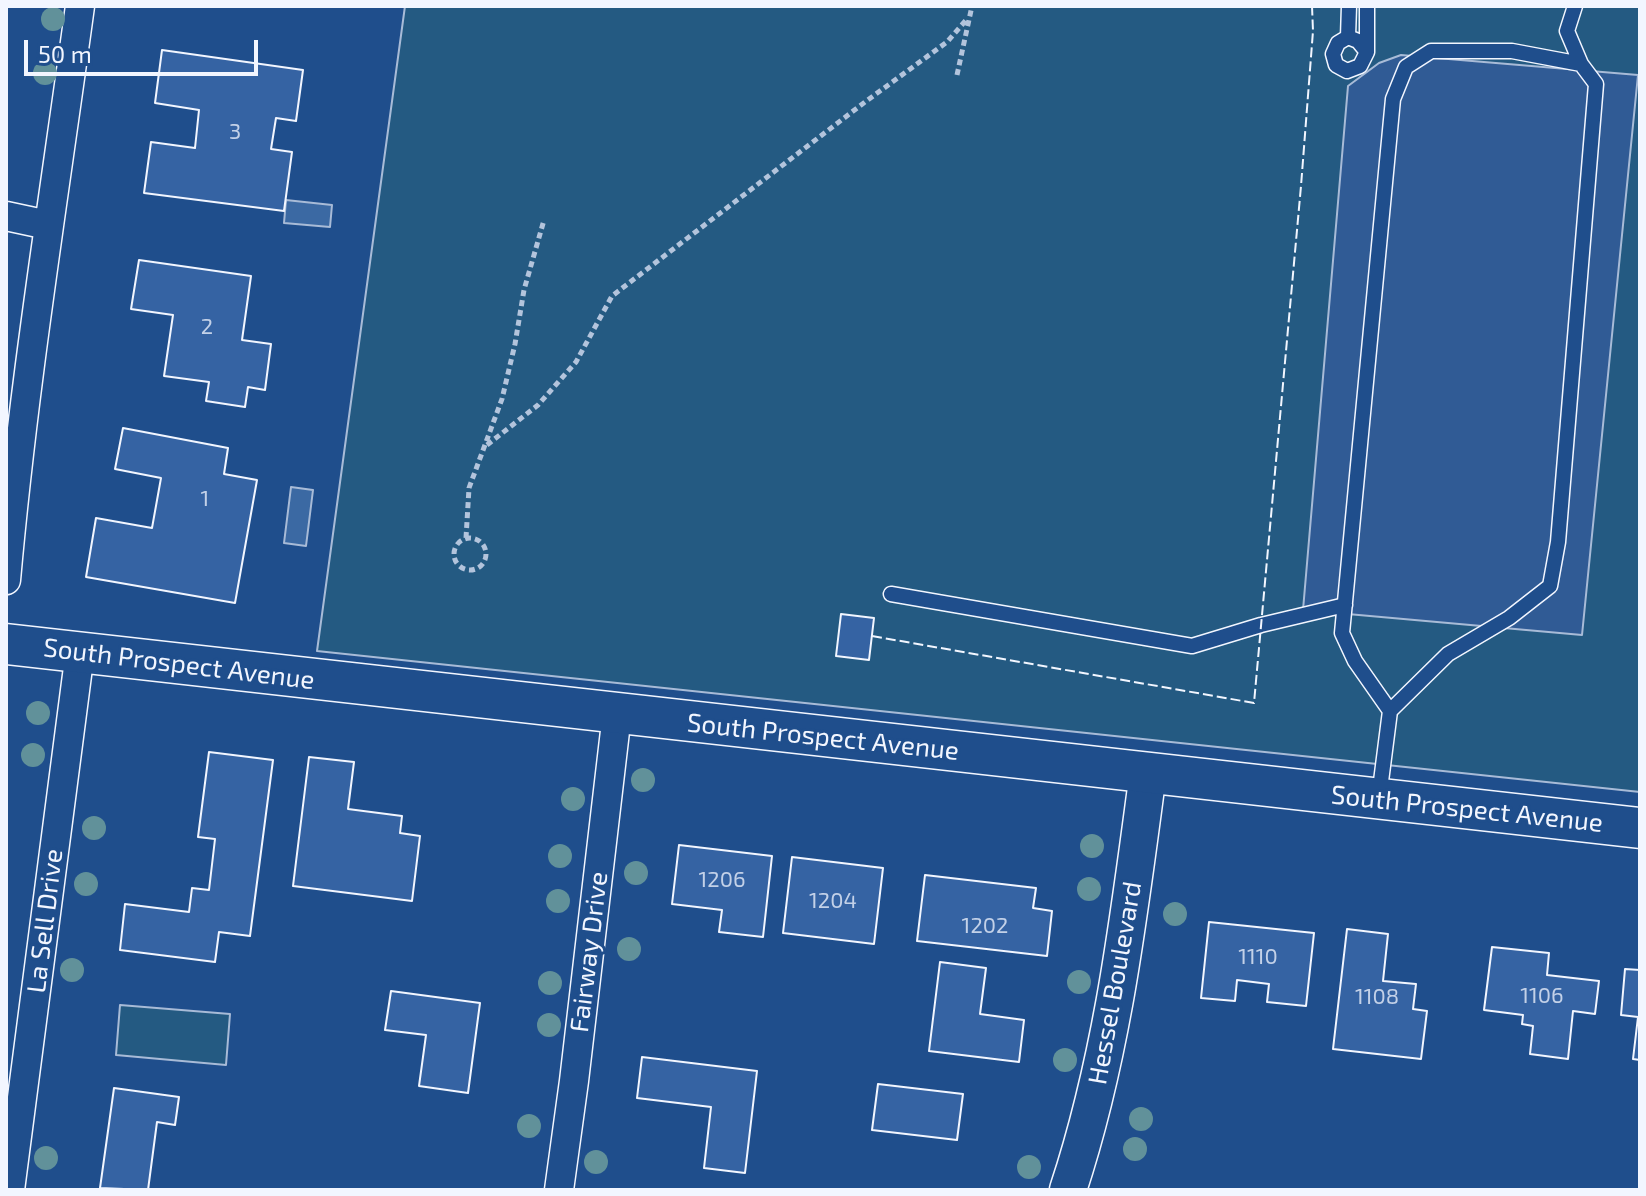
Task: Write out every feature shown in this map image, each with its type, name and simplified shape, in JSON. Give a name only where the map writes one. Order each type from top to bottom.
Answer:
[{"type":"main road","name":"South Prospect Avenue","points":[[6,644],[1640,828]]},
{"type":"street","points":[[6,580],[48,225],[80,6]]},
{"type":"street","points":[[6,216],[48,225]]},
{"type":"street","name":"La Sell Drive","points":[[10,1190],[80,652]]},
{"type":"street","name":"Fairway Drive","points":[[559,1190],[617,714]]},
{"type":"street","name":"Hessel Boulevard","points":[[1068,1190],[1103,1065],[1122,970],[1148,773]]},
{"type":"lane","points":[[1348,37],[1349,6]]},
{"type":"lane","points":[[1348,37],[1338,43],[1333,54],[1336,65],[1347,71],[1360,66],[1367,52],[1367,6]]},
{"type":"lane","points":[[1378,799],[1390,711],[1448,654],[1509,618],[1550,586],[1558,542],[1596,84],[1581,64],[1567,31],[1575,6]]},
{"type":"lane","points":[[1348,37],[1358,41],[1367,52]]},
{"type":"lane","points":[[1390,711],[1355,661],[1342,633],[1393,99],[1406,67],[1431,51],[1512,51],[1581,64]]},
{"type":"lane","points":[[891,594],[1192,646],[1261,625],[1345,605]]},
{"type":"path","points":[[957,75],[972,6]]},
{"type":"path","points":[[487,445],[538,405],[576,362],[612,296],[947,42],[967,19]]},
{"type":"path","points":[[466,538],[469,488],[502,399],[524,290],[544,220]]},
{"type":"path","points":[[466,538],[482,542],[486,549],[486,558],[474,570],[458,566],[454,558],[458,542],[466,538]]},
{"type":"shaded area","points":[[405,6],[1640,6],[1640,792],[317,651]]},
{"type":"shaded area","points":[[1401,55],[1638,75],[1582,635],[1303,610],[1348,86],[1379,63]]},
{"type":"shaded area","points":[[286,200],[332,205],[330,227],[284,223]]},
{"type":"shaded area","points":[[291,487],[313,490],[306,546],[284,543]]},
{"type":"shaded area","points":[[120,1005],[230,1014],[226,1065],[116,1055]]},
{"type":"building","points":[[162,50],[303,70],[296,121],[276,118],[271,149],[292,152],[284,211],[144,193],[151,142],[195,148],[199,110],[155,103]]},
{"type":"building","points":[[139,260],[251,276],[242,340],[271,344],[265,390],[248,387],[245,407],[206,401],[209,382],[164,376],[173,315],[131,309]]},
{"type":"building","points":[[123,428],[228,448],[224,474],[257,480],[235,603],[86,577],[96,518],[152,528],[161,478],[115,469]]},
{"type":"building","points":[[841,614],[874,618],[869,660],[836,656]]},
{"type":"building","points":[[209,752],[273,760],[250,936],[219,932],[215,962],[120,950],[125,904],[189,912],[192,888],[209,890],[215,839],[198,837]]},
{"type":"building","points":[[309,757],[354,762],[348,809],[402,816],[400,833],[420,836],[412,901],[293,886]]},
{"type":"building","points":[[679,845],[772,856],[763,937],[719,932],[722,910],[672,904]]},
{"type":"building","points":[[792,857],[883,868],[874,944],[783,933]]},
{"type":"building","points":[[925,875],[1036,888],[1033,908],[1052,911],[1047,956],[917,941]]},
{"type":"building","points":[[1209,922],[1314,933],[1306,1006],[1267,1002],[1269,984],[1237,980],[1235,1001],[1201,998]]},
{"type":"building","points":[[1347,929],[1388,934],[1383,981],[1416,984],[1413,1009],[1427,1011],[1421,1059],[1333,1049]]},
{"type":"building","points":[[1492,947],[1549,953],[1547,975],[1599,981],[1595,1014],[1573,1011],[1568,1059],[1530,1054],[1533,1026],[1522,1024],[1523,1015],[1484,1010]]},
{"type":"building","points":[[940,962],[986,968],[980,1014],[1024,1020],[1019,1062],[929,1051]]},
{"type":"building","points":[[1625,969],[1640,970],[1640,1060],[1633,1059],[1638,1017],[1621,1015]]},
{"type":"building","points":[[391,991],[480,1003],[468,1093],[419,1086],[426,1035],[385,1030]]},
{"type":"building","points":[[642,1057],[757,1071],[745,1173],[704,1168],[711,1107],[637,1098]]},
{"type":"building","points":[[878,1084],[963,1094],[957,1140],[872,1130]]},
{"type":"building","points":[[114,1088],[179,1097],[175,1125],[157,1122],[148,1190],[100,1188]]},
{"type":"fence","points":[[872,636],[1254,703],[1301,186],[1313,31],[1312,6]]}]
